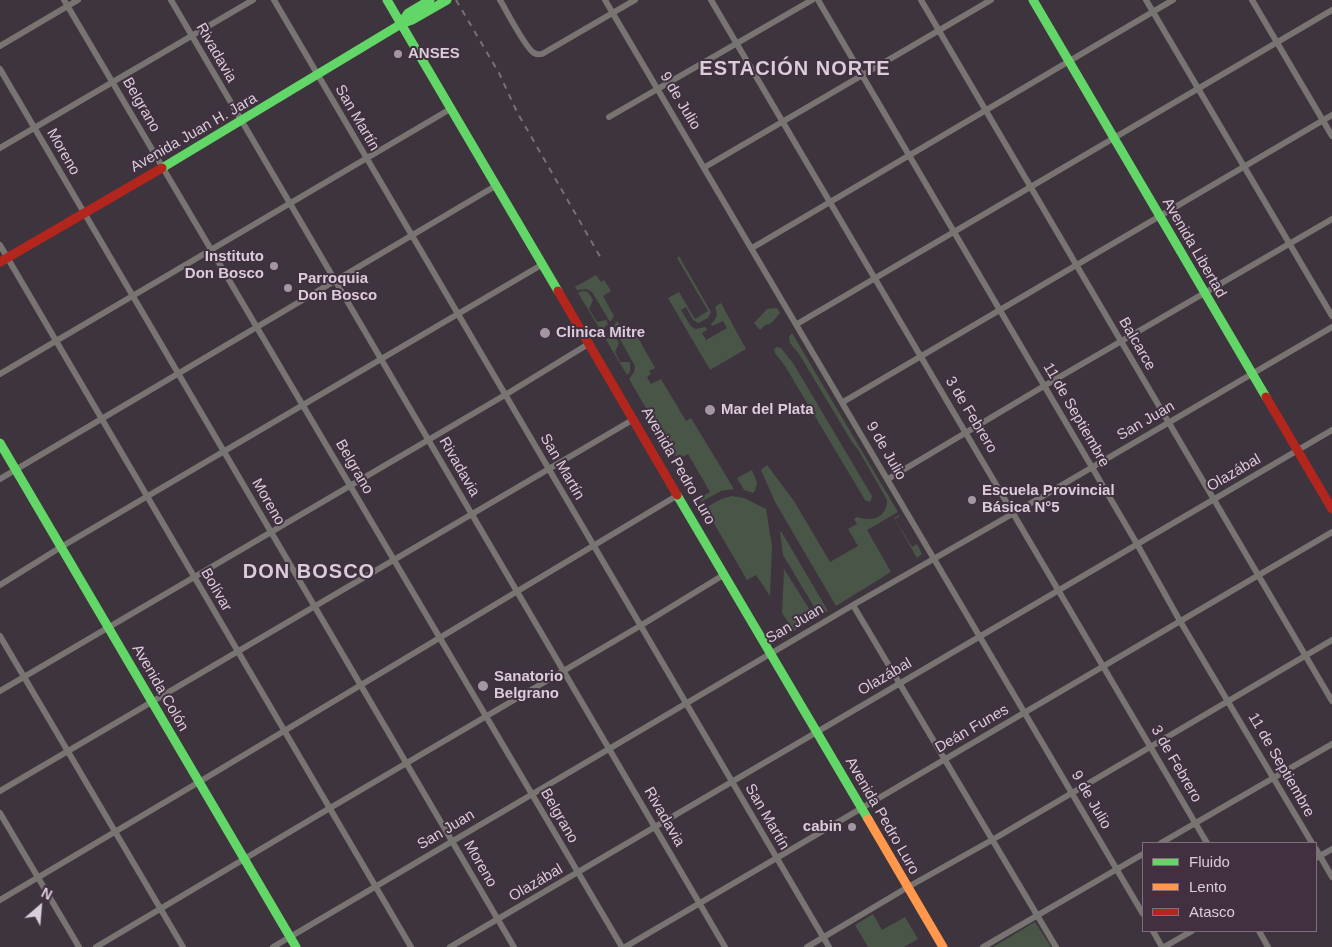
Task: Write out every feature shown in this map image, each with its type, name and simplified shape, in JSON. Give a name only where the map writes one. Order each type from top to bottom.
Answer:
[{"type":"main road","name":"Avenida Pedro Luro","points":[[387,0],[943,947]]},
{"type":"main road","name":"Avenida Juan H. Jara","points":[[401,24],[408,13],[430,0]]},
{"type":"main road","name":"Avenida Juan H. Jara","points":[[4,260],[318,76],[401,24],[448,0]]},
{"type":"main road","name":"Avenida Libertad","points":[[1033,0],[1332,509]]},
{"type":"main road","name":"Avenida Colón","points":[[0,443],[296,947]]},
{"type":"street","points":[[0,46],[66,3],[78,0]]},
{"type":"street","name":"Rivadavia","points":[[171,0],[725,947]]},
{"type":"street","points":[[0,148],[253,0]]},
{"type":"street","name":"San Martín","points":[[274,0],[829,947]]},
{"type":"street","points":[[500,0],[528,47],[535,54],[542,54],[635,0]]},
{"type":"street","name":"9 de Julio","points":[[606,0],[1142,912]]},
{"type":"street","name":"3 de Febrero","points":[[711,0],[1206,842]]},
{"type":"street","points":[[609,117],[812,0]]},
{"type":"street","name":"11 de Septiembre","points":[[818,0],[1137,544],[1180,621],[1311,842]]},
{"type":"street","name":"Balcarce","points":[[921,0],[1332,701]]},
{"type":"street","points":[[705,167],[991,0]]},
{"type":"street","points":[[1146,0],[1332,316]]},
{"type":"street","points":[[752,248],[1174,0]]},
{"type":"street","points":[[1252,0],[1332,136]]},
{"type":"street","name":"Belgrano","points":[[66,3],[623,947]]},
{"type":"street","points":[[797,324],[1332,10]]},
{"type":"street","name":"Moreno","points":[[0,69],[514,947]]},
{"type":"street","points":[[0,374],[452,108]]},
{"type":"street","points":[[842,402],[1332,115]]},
{"type":"street","points":[[0,478],[496,185]]},
{"type":"street","points":[[888,479],[1332,218]]},
{"type":"street","name":"Bolívar","points":[[0,245],[4,260],[102,418],[411,947]]},
{"type":"street","points":[[0,585],[147,496],[543,264]]},
{"type":"street","name":"San Juan","points":[[273,947],[771,653],[1332,327]]},
{"type":"street","points":[[0,691],[590,343]]},
{"type":"street","points":[[0,791],[634,419]]},
{"type":"street","name":"Olazábal","points":[[450,947],[1332,430]]},
{"type":"street","points":[[0,900],[678,494]]},
{"type":"street","name":"Deán Funes","points":[[623,947],[1332,532]]},
{"type":"street","points":[[96,947],[725,574]]},
{"type":"street","points":[[853,605],[1056,947]]},
{"type":"street","points":[[0,636],[183,947]]},
{"type":"street","points":[[807,947],[1332,640]]},
{"type":"street","points":[[1163,842],[1332,744]]},
{"type":"street","points":[[0,813],[79,947]]},
{"type":"street","points":[[1332,849],[1318,857],[1332,877]]},
{"type":"street","points":[[983,947],[1142,855]]},
{"type":"street","points":[[1154,932],[1163,947],[1190,932]]},
{"type":"street","points":[[1259,932],[1268,947]]},
{"type":"green space","points":[[679,256],[711,312],[708,318],[698,323],[693,320],[686,307],[681,310],[690,325],[695,329],[706,327],[707,330],[702,333],[706,340],[727,328],[723,321],[712,326],[711,324],[716,316],[715,307],[721,303],[746,349],[710,370],[668,298],[679,292],[695,319],[708,311],[677,258]]},
{"type":"green space","points":[[596,275],[601,282],[604,280],[611,291],[603,296],[614,316],[610,322],[592,292],[586,289],[577,290],[575,287]]},
{"type":"green space","points":[[582,291],[588,292],[593,300],[589,309],[597,322],[606,320],[608,324],[601,331],[578,293]]},
{"type":"green space","points":[[777,308],[780,313],[770,324],[765,325],[760,330],[754,323],[767,309]]},
{"type":"green space","points":[[617,321],[628,339],[636,334],[655,368],[649,371],[651,374],[647,377],[651,384],[661,379],[686,421],[691,418],[734,489],[721,491],[701,502],[699,498],[710,492],[688,454],[682,457],[681,455],[674,456],[629,379],[634,372],[635,366],[613,327]]},
{"type":"green space","points":[[612,332],[619,343],[615,352],[620,362],[630,362],[630,372],[627,375],[606,340]]},
{"type":"green space","points":[[792,333],[898,512],[867,530],[891,572],[836,606],[775,502],[761,470],[767,465],[794,501],[830,562],[858,546],[848,529],[857,524],[854,519],[857,517],[873,519],[878,517],[884,511],[887,500],[859,451],[799,354],[790,343],[789,337]]},
{"type":"green space","points":[[776,347],[781,348],[793,363],[872,496],[869,502],[865,500],[785,366],[775,353]]},
{"type":"green space","points":[[752,470],[757,482],[753,493],[744,490],[737,478]]},
{"type":"green space","points":[[732,496],[744,498],[766,509],[772,546],[770,596],[756,575],[747,580],[705,508],[721,499]]},
{"type":"green space","points":[[899,515],[895,519],[912,547],[917,544],[922,554],[917,558],[894,518]]},
{"type":"green space","points":[[781,531],[828,611],[819,615],[783,555]]},
{"type":"green space","points":[[784,569],[815,618],[794,631],[782,613]]},
{"type":"green space","points":[[873,914],[882,930],[905,917],[918,939],[904,947],[868,947],[855,925]]},
{"type":"green space","points":[[1035,922],[1051,947],[993,947]]},
{"type":"railway","points":[[456,0],[499,73],[517,112],[602,260]]},
{"type":"traffic: fast","points":[[387,0],[558,291]]},
{"type":"traffic: fast","points":[[401,24],[408,13],[430,0]]},
{"type":"traffic: fast","points":[[162,168],[401,24],[412,20],[447,0]]},
{"type":"traffic: fast","points":[[1033,0],[1266,397]]},
{"type":"traffic: fast","points":[[0,443],[296,947]]},
{"type":"traffic: fast","points":[[677,495],[868,819]]},
{"type":"traffic: slow","points":[[868,819],[943,947]]},
{"type":"traffic: jam","points":[[0,262],[162,168]]},
{"type":"traffic: jam","points":[[558,291],[677,495]]},
{"type":"traffic: jam","points":[[1266,397],[1332,509]]},
{"type":"place","name":"ANSES","points":[[398,54]]},
{"type":"place","name":"Instituto Don Bosco","points":[[274,266]]},
{"type":"place","name":"Parroquia Don Bosco","points":[[288,288]]},
{"type":"place","name":"Clinica Mitre","points":[[545,333]]},
{"type":"place","name":"Mar del Plata","points":[[710,410]]},
{"type":"place","name":"Escuela Provincial Básica N°5","points":[[972,500]]},
{"type":"place","name":"Sanatorio Belgrano","points":[[483,686]]},
{"type":"place","name":"cabin","points":[[852,827]]},
{"type":"district","name":"ESTACIÓN NORTE","points":[[795,69]]},
{"type":"district","name":"DON BOSCO","points":[[309,572]]}]
